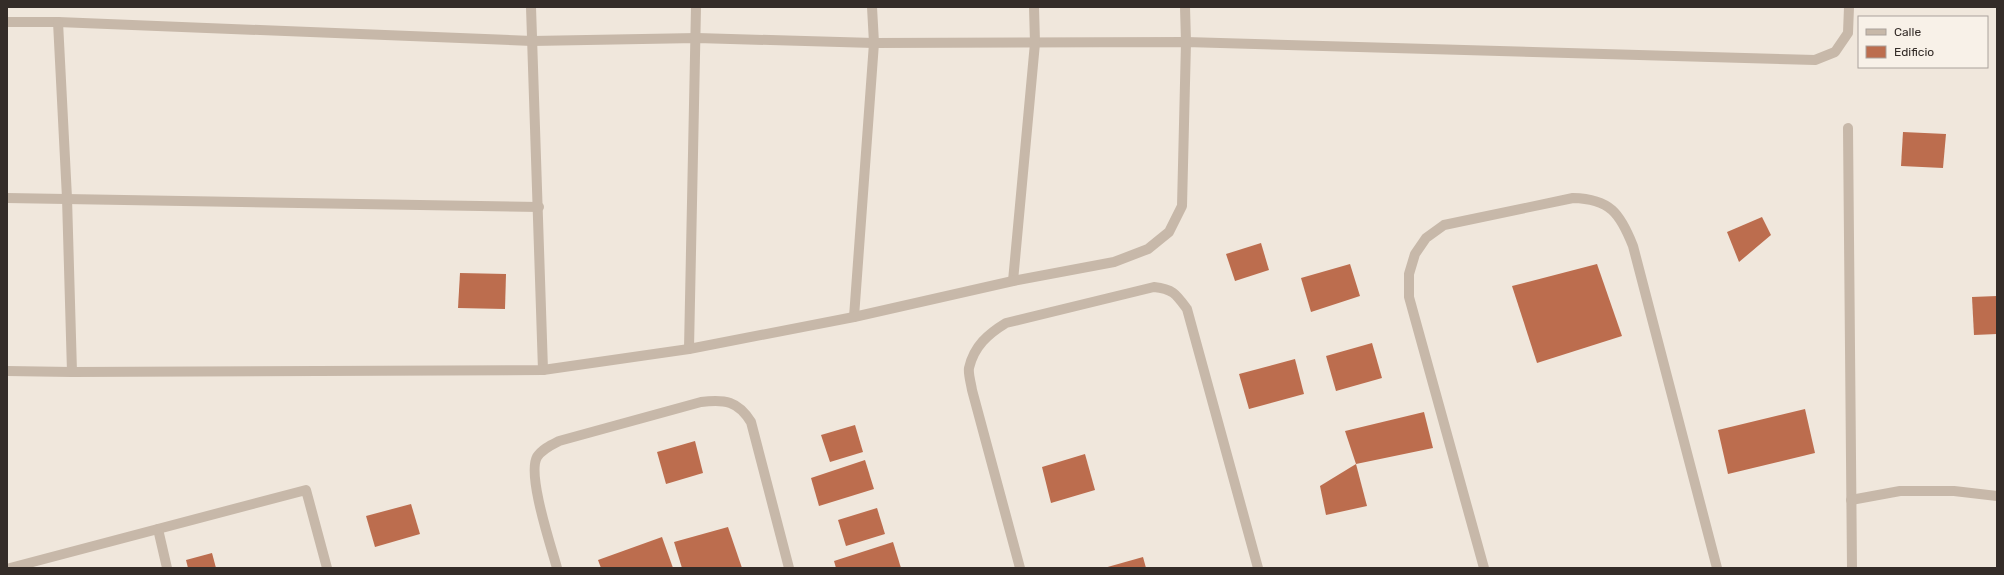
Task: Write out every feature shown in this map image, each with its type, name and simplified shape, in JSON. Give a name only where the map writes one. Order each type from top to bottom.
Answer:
[{"type":"street","points":[[531,7],[539,207],[543,370]]},
{"type":"street","points":[[689,350],[697,38],[696,7]]},
{"type":"street","points":[[854,317],[874,42],[872,7]]},
{"type":"street","points":[[1013,281],[1035,43],[1034,7]]},
{"type":"street","points":[[7,371],[543,370],[689,350],[854,317],[1013,281],[1114,262],[1148,249],[1170,232],[1182,206],[1186,42],[1185,7]]},
{"type":"street","points":[[7,22],[58,22],[532,41],[697,38],[874,42],[1186,42],[1815,60],[1835,52],[1848,33],[1849,7]]},
{"type":"street","points":[[58,22],[67,198],[72,372]]},
{"type":"street","points":[[1848,128],[1852,568]]},
{"type":"street","points":[[7,198],[539,207]]},
{"type":"street","points":[[1484,568],[1409,297],[1409,274],[1415,254],[1426,238],[1444,226],[1573,198],[1591,199],[1610,208],[1624,224],[1633,246],[1717,568]]},
{"type":"street","points":[[1020,568],[972,390],[969,369],[977,348],[989,333],[1006,323],[1154,287],[1168,288],[1176,295],[1187,309],[1258,568]]},
{"type":"street","points":[[557,568],[535,485],[533,471],[537,457],[546,448],[559,441],[701,402],[718,400],[730,403],[744,411],[751,422],[789,568]]},
{"type":"street","points":[[10,568],[306,490],[327,568]]},
{"type":"street","points":[[1851,500],[1900,491],[1954,491],[1997,496]]},
{"type":"street","points":[[158,529],[166,568]]},
{"type":"building","points":[[1903,132],[1946,134],[1943,168],[1901,166]]},
{"type":"building","points":[[1762,217],[1771,235],[1739,262],[1727,232]]},
{"type":"building","points":[[1261,243],[1269,270],[1235,281],[1226,254]]},
{"type":"building","points":[[1350,264],[1360,296],[1311,312],[1301,278]]},
{"type":"building","points":[[1597,264],[1622,336],[1537,363],[1512,286]]},
{"type":"building","points":[[460,273],[506,274],[505,309],[458,308]]},
{"type":"building","points":[[1997,296],[1997,334],[1974,335],[1972,297]]},
{"type":"building","points":[[1372,343],[1382,378],[1336,391],[1326,356]]},
{"type":"building","points":[[1295,359],[1304,394],[1249,409],[1239,374]]},
{"type":"building","points":[[1805,409],[1815,453],[1728,474],[1718,430]]},
{"type":"building","points":[[1424,412],[1433,448],[1356,464],[1345,431]]},
{"type":"building","points":[[855,425],[863,452],[830,462],[821,435]]},
{"type":"building","points":[[695,441],[703,473],[666,484],[657,452]]},
{"type":"building","points":[[1085,454],[1095,490],[1051,503],[1042,467]]},
{"type":"building","points":[[865,460],[874,489],[819,506],[811,478]]},
{"type":"building","points":[[1356,464],[1367,506],[1326,515],[1320,486]]},
{"type":"building","points":[[411,504],[420,534],[375,547],[366,516]]},
{"type":"building","points":[[877,508],[885,534],[846,546],[838,520]]},
{"type":"building","points":[[728,527],[742,568],[682,568],[674,542]]},
{"type":"building","points":[[662,537],[673,568],[601,568],[598,560]]},
{"type":"building","points":[[893,542],[901,568],[836,568],[834,561]]},
{"type":"building","points":[[212,553],[216,568],[188,568],[186,560]]},
{"type":"building","points":[[1143,557],[1146,568],[1104,568]]}]
